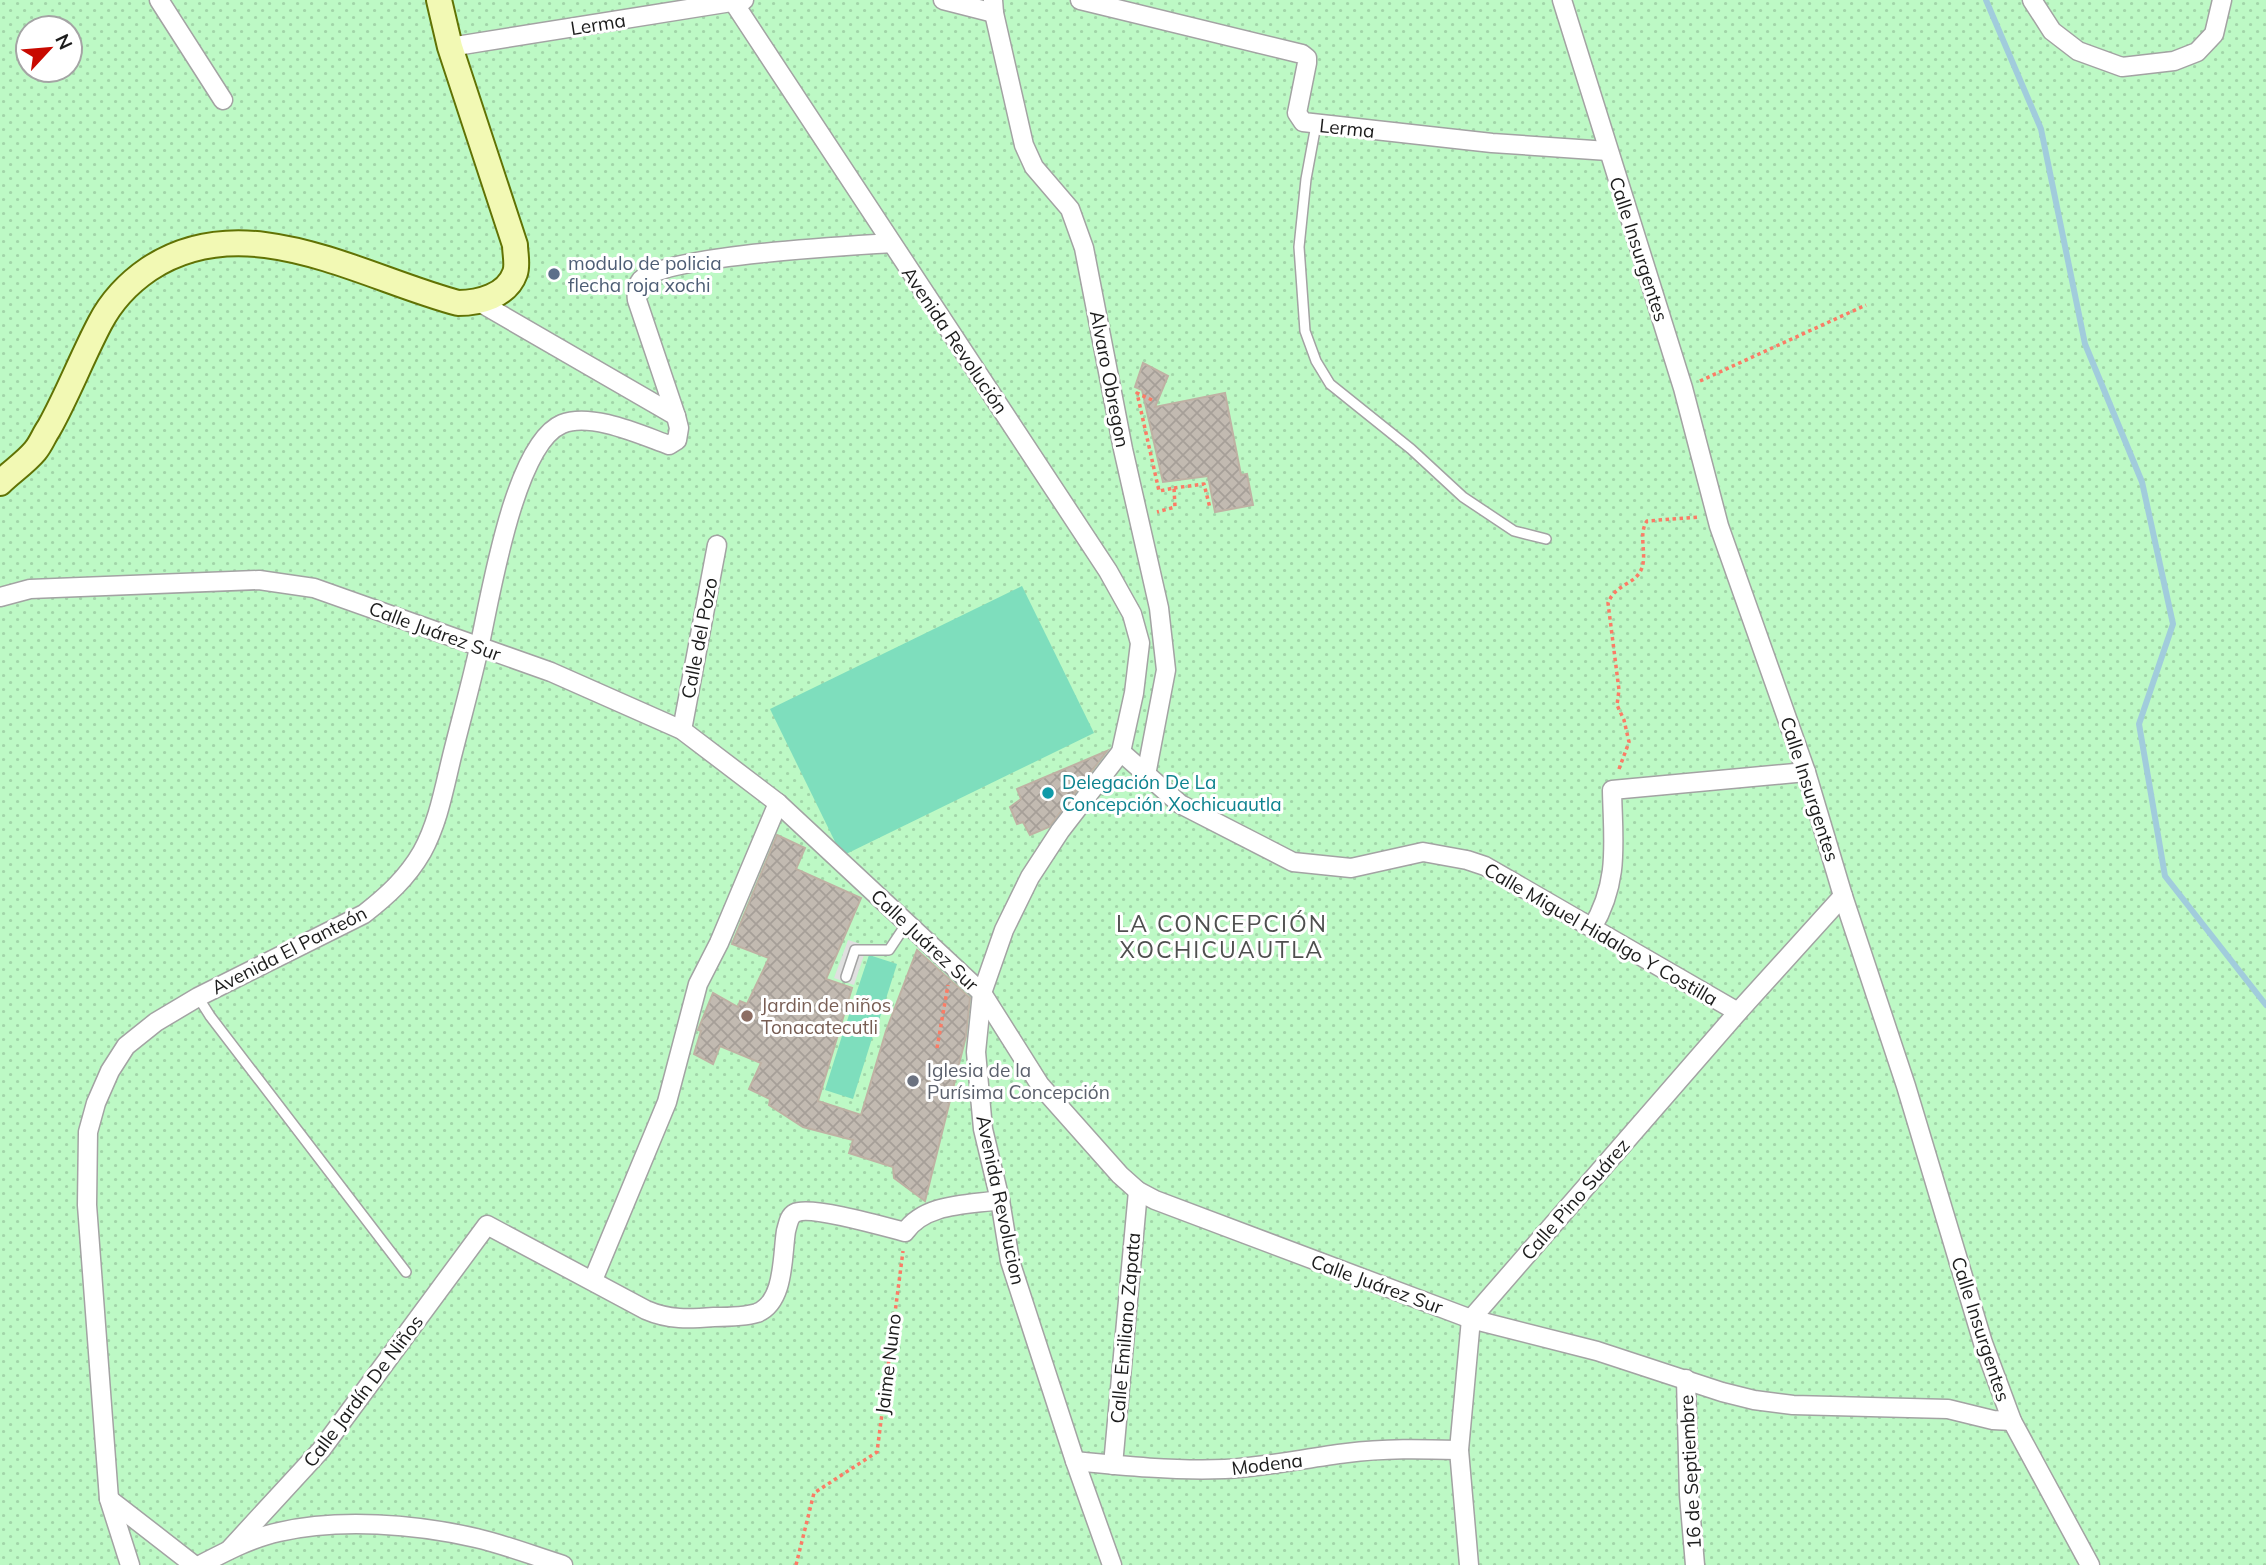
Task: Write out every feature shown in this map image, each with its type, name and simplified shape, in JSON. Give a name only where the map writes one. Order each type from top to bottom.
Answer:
[{"type":"main road","points":[[0,483],[36,450],[57,414],[110,304],[133,280],[178,252],[232,242],[266,244],[328,260],[458,303],[479,302],[505,287],[515,274],[515,245],[450,47],[439,0]]},
{"type":"street","points":[[159,0],[223,100]]},
{"type":"street","points":[[943,0],[993,6]]},
{"type":"street","name":"Lerma","points":[[1080,0],[1302,54],[1307,58],[1307,63],[1297,113],[1303,122],[1492,143],[1608,151]]},
{"type":"street","name":"Calle Insurgentes","points":[[1562,0],[1684,388],[1719,526],[1806,772],[1843,896],[1906,1086],[1983,1343],[2012,1421],[2090,1565]]},
{"type":"street","points":[[2032,0],[2052,31],[2078,51],[2122,66],[2174,61],[2197,52],[2214,34],[2222,0]]},
{"type":"street","name":"Lerma","points":[[450,47],[737,1]]},
{"type":"street","name":"Avenida Revolución","points":[[737,1],[891,243],[1114,582],[1132,614],[1140,643],[1134,693]]},
{"type":"street","name":"Alvaro Obregon","points":[[993,6],[1024,145],[1034,167],[1070,209],[1084,248],[1123,449],[1159,608],[1166,670],[1146,775]]},
{"type":"street","points":[[676,416],[636,296],[637,287],[643,279],[675,266],[728,257],[891,243]]},
{"type":"street","points":[[479,302],[676,416]]},
{"type":"street","name":"Avenida El Panteón","points":[[130,1565],[109,1499],[88,1205],[89,1132],[96,1103],[110,1071],[126,1046],[156,1021],[198,997],[365,914],[388,896],[401,881],[422,852],[438,814],[479,647],[492,580],[513,503],[535,451],[548,432],[563,423],[582,420],[614,426],[669,445],[677,440],[679,428],[676,416]]},
{"type":"street","name":"Calle del Pozo","points":[[682,730],[717,545]]},
{"type":"street","name":"Calle Juárez Sur","points":[[0,597],[30,589],[259,580],[314,588],[551,673],[682,730],[778,803],[982,993],[1040,1085],[1100,1155],[1138,1191],[1182,1211],[1471,1319],[1597,1351],[1722,1392],[1754,1400],[1831,1407],[1948,1409],[1993,1420],[2012,1421]]},
{"type":"street","name":"Avenida Revolucion","points":[[1110,1563],[1010,1261],[1000,1200],[983,1129],[977,1063],[982,993],[1004,930],[1030,877],[1060,831],[1121,752],[1134,693]]},
{"type":"street","name":"Calle Miguel Hidalgo Y Costilla","points":[[1121,752],[1180,804],[1293,862],[1352,868],[1423,852],[1485,866],[1738,1012]]},
{"type":"street","points":[[1592,928],[1602,911],[1612,881],[1612,790],[1806,772]]},
{"type":"street","points":[[778,803],[719,943],[698,984],[667,1102],[593,1280],[646,1310],[667,1318],[750,1314],[767,1306],[774,1296],[788,1224],[796,1213],[804,1210],[815,1211],[905,1232],[914,1221],[929,1213],[1000,1200]]},
{"type":"street","name":"Calle Pino Suárez","points":[[1471,1319],[1738,1012],[1843,896]]},
{"type":"street","name":"Calle Emiliano Zapata","points":[[1113,1465],[1138,1191]]},
{"type":"street","name":"Calle Jardín De Niños","points":[[229,1550],[321,1450],[487,1225],[593,1280]]},
{"type":"street","points":[[1469,1565],[1459,1450],[1471,1319]]},
{"type":"street","name":"16 de Septiembre","points":[[1686,1379],[1689,1495],[1695,1565]]},
{"type":"street","name":"Modena","points":[[1075,1461],[1224,1469],[1368,1451],[1459,1450]]},
{"type":"street","points":[[109,1499],[194,1565]]},
{"type":"street","points":[[200,1565],[229,1550],[278,1532],[333,1525],[426,1529],[475,1538],[563,1565]]},
{"type":"lane","points":[[1316,125],[1306,179],[1299,247],[1305,331],[1316,360],[1330,384],[1410,449],[1463,497],[1514,530],[1546,539]]},
{"type":"lane","points":[[846,977],[855,950],[889,950],[907,923]]},
{"type":"lane","points":[[198,997],[406,1272]]},
{"type":"path","points":[[1684,388],[1866,304]]},
{"type":"path","points":[[1152,400],[1137,393],[1159,491],[1204,484],[1210,508]]},
{"type":"path","points":[[1138,511],[1150,513],[1175,507],[1174,488]]},
{"type":"path","points":[[1612,790],[1629,742],[1617,705],[1619,690],[1608,603],[1612,594],[1639,574],[1642,566],[1643,527],[1647,521],[1705,517],[1719,526]]},
{"type":"path","points":[[937,1048],[949,979],[955,967]]},
{"type":"path","name":"Jaime Nuno","points":[[796,1565],[814,1493],[877,1452],[905,1232]]},
{"type":"green space","points":[[0,0],[2266,0],[2266,1565],[0,1565]]},
{"type":"green space","points":[[1022,586],[1094,733],[842,856],[770,709]]},
{"type":"green space","points":[[869,955],[897,964],[876,1030],[847,1021]]},
{"type":"green space","points":[[846,1023],[874,1032],[853,1099],[825,1090]]},
{"type":"shaded area","points":[[848,940],[867,946],[854,985],[834,978]]},
{"type":"building","points":[[1143,363],[1168,376],[1155,407],[1225,393],[1241,475],[1247,474],[1253,505],[1215,512],[1208,476],[1163,482],[1142,390],[1135,387]]},
{"type":"building","name":"Delegación De La Concepción Xochicuautla","points":[[1107,751],[1049,827],[1030,835],[1023,822],[1017,824],[1010,807],[1021,799],[1017,789]]},
{"type":"building","points":[[777,835],[805,848],[796,869],[861,898],[826,979],[852,988],[818,1101],[861,1115],[886,1031],[917,950],[970,998],[966,1036],[925,1201],[894,1178],[893,1167],[849,1153],[853,1140],[803,1127],[769,1105],[770,1099],[749,1089],[761,1063],[720,1046],[713,1064],[694,1054],[701,1031],[698,1030],[713,993],[738,1007],[740,1001],[747,1004],[769,958],[732,944]]},
{"type":"waterway","points":[[1986,0],[2041,129],[2085,344],[2142,482],[2173,624],[2139,724],[2165,876],[2266,1005]]},
{"type":"place","name":"modulo de policia flecha roja xochi","points":[[554,274]]},
{"type":"place","name":"Delegación De La Concepción Xochicuautla","points":[[1048,793]]},
{"type":"place","name":"Jardin de niños Tonacatecutli","points":[[747,1016]]},
{"type":"place","name":"Iglesia de la Purísima Concepción","points":[[913,1081]]},
{"type":"district","name":"LA CONCEPCIÓN XOCHICUAUTLA","points":[[1222,937]]}]
